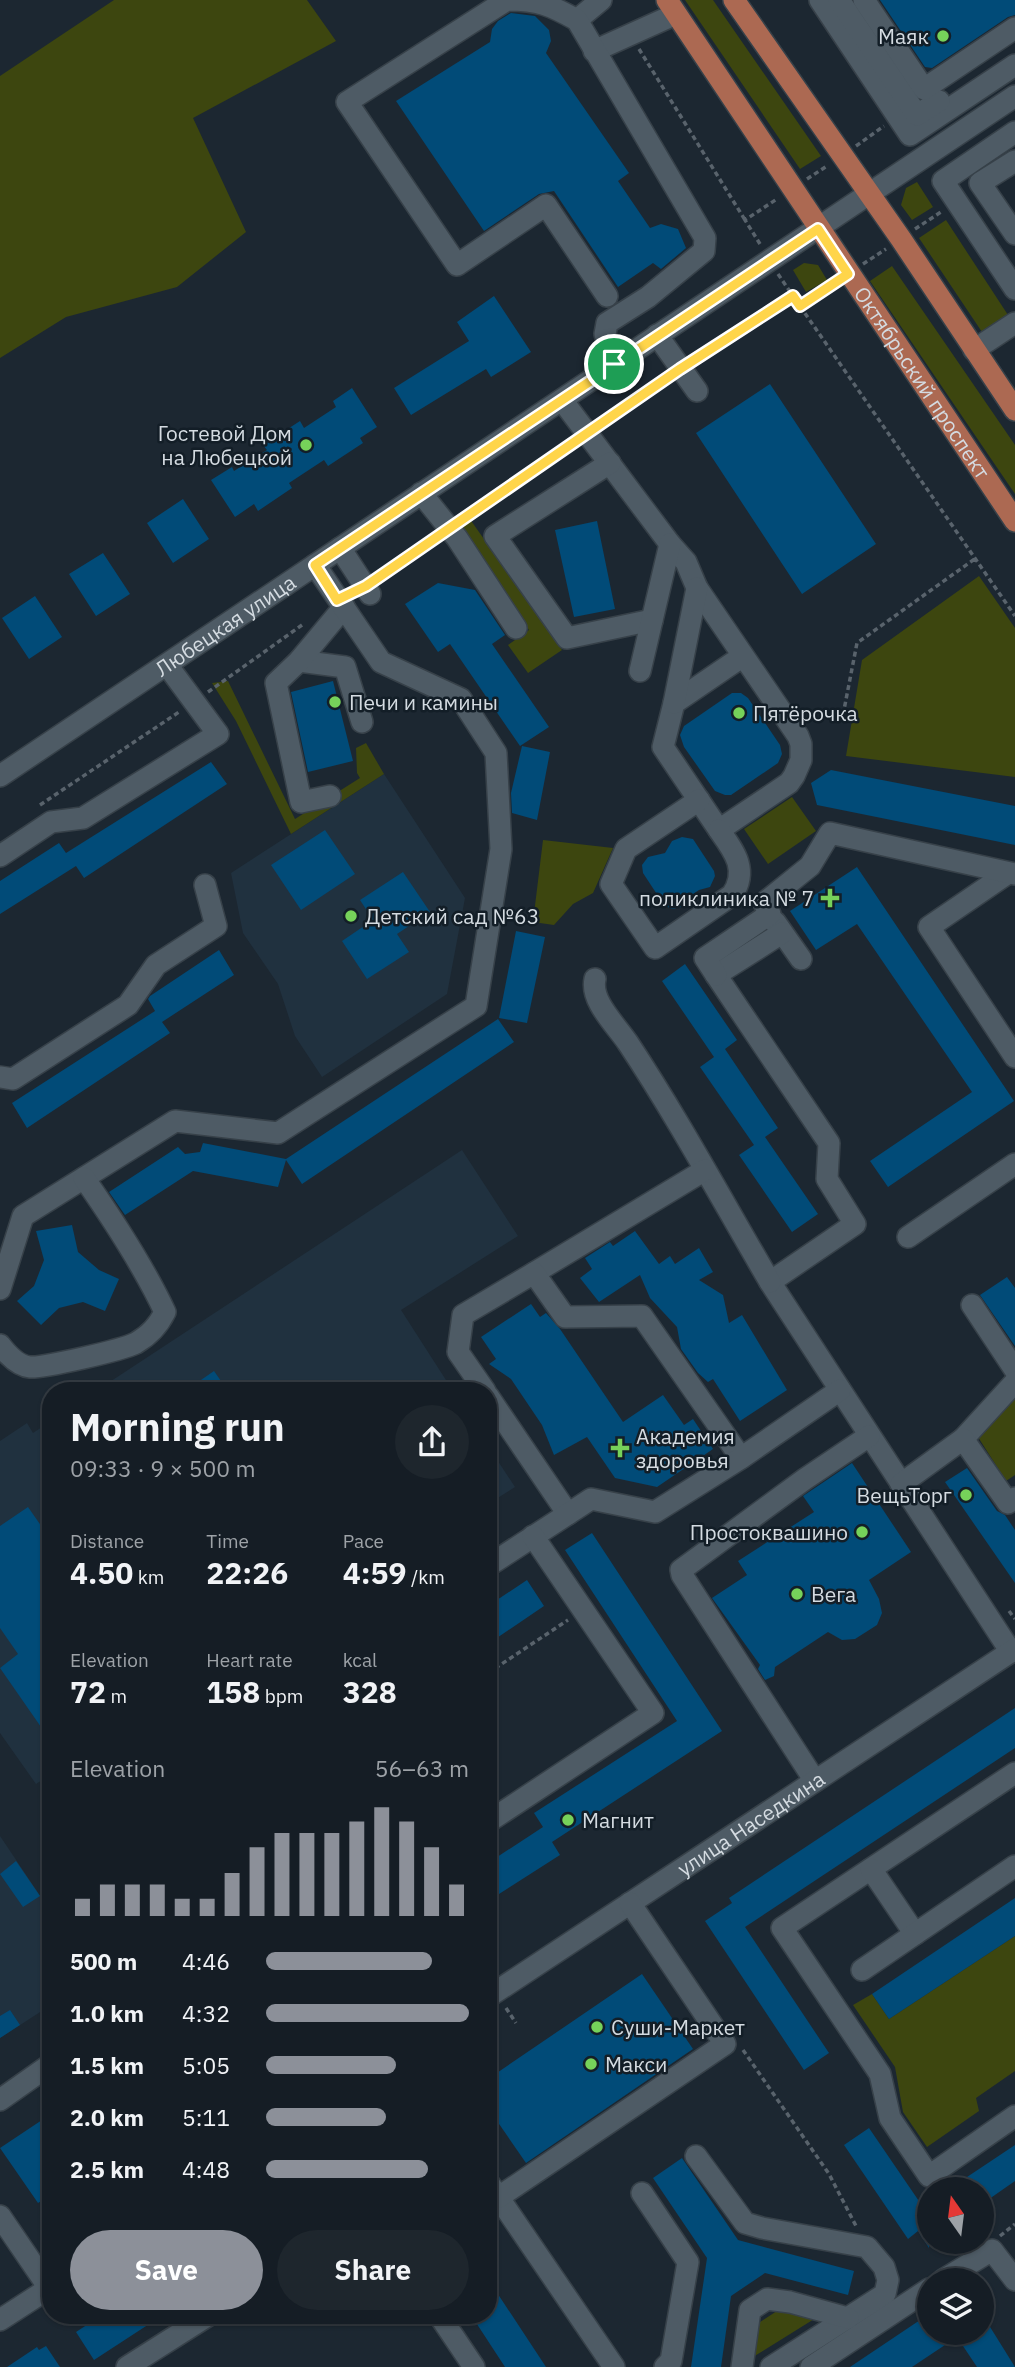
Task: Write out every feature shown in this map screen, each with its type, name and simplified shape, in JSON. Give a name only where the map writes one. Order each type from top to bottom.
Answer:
[{"type":"main road","points":[[734,0],[901,239],[1015,410]]},
{"type":"main road","name":"Октябрьский проспект","points":[[671,7],[1015,521]]},
{"type":"street","points":[[607,296],[545,205],[457,265],[347,102],[507,0],[534,0],[577,20],[705,239],[704,251],[648,297],[607,323],[605,334],[614,364]]},
{"type":"street","points":[[577,20],[601,0]]},
{"type":"street","points":[[820,0],[910,135],[1015,65]]},
{"type":"street","points":[[839,0],[917,115],[1015,51]]},
{"type":"street","points":[[864,0],[924,89],[1015,28]]},
{"type":"street","points":[[594,51],[630,34],[671,7]]},
{"type":"street","name":"Любецкая улица","points":[[0,776],[1015,96]]},
{"type":"street","points":[[985,117],[1008,137],[1015,160],[980,183],[1015,234]]},
{"type":"street","points":[[1008,137],[943,181],[1015,289]]},
{"type":"street","points":[[1015,206],[1011,209],[1015,215]]},
{"type":"street","points":[[974,350],[1015,323]]},
{"type":"street","points":[[657,335],[697,391]]},
{"type":"street","points":[[562,400],[685,562],[697,588],[801,744],[801,760],[789,783],[719,830]]},
{"type":"street","points":[[610,463],[495,536],[567,638],[652,620]]},
{"type":"street","points":[[421,493],[450,528],[516,628]]},
{"type":"street","points":[[640,671],[670,544]]},
{"type":"street","points":[[341,548],[368,590]]},
{"type":"street","points":[[0,1289],[23,1216],[175,1121],[278,1133],[476,1006],[501,849],[496,753],[461,699],[382,662],[315,565]]},
{"type":"street","points":[[697,588],[663,747],[699,800],[738,859],[741,874],[732,895],[655,948],[611,884],[626,849],[699,800]]},
{"type":"street","points":[[330,796],[301,802],[276,683],[299,661],[344,607]]},
{"type":"street","points":[[674,703],[743,656]]},
{"type":"street","points":[[299,661],[345,667],[362,722]]},
{"type":"street","points":[[0,856],[51,822],[83,818],[218,734],[166,665]]},
{"type":"street","points":[[801,960],[764,902],[810,866],[830,833],[1011,873]]},
{"type":"street","points":[[1011,873],[929,927],[1015,1057]]},
{"type":"street","points":[[0,1077],[13,1079],[128,1005],[156,965],[216,926],[205,885]]},
{"type":"street","points":[[769,1282],[855,1224],[827,1179],[828,1143],[705,958],[770,914]]},
{"type":"street","points":[[716,975],[782,933]]},
{"type":"street","points":[[595,979],[594,995],[637,1057],[769,1282],[1013,1650]]},
{"type":"street","points":[[908,1237],[1015,1164]]},
{"type":"street","points":[[479,1382],[458,1352],[463,1315],[705,1170]]},
{"type":"street","points":[[0,1345],[20,1364],[31,1367],[103,1353],[135,1343],[157,1328],[165,1312],[156,1291],[84,1178]]},
{"type":"street","points":[[534,1273],[565,1317],[642,1316],[741,1458]]},
{"type":"street","points":[[972,1305],[1015,1370]]},
{"type":"street","points":[[901,1484],[963,1440],[1015,1382]]},
{"type":"street","points":[[497,1560],[591,1499],[655,1512],[741,1458],[840,1390]]},
{"type":"street","points":[[497,1409],[568,1514]]},
{"type":"street","points":[[814,1782],[681,1570],[869,1436]]},
{"type":"street","points":[[963,1440],[1007,1503],[1015,1497]]},
{"type":"street","points":[[497,1816],[653,1713],[533,1536]]},
{"type":"street","name":"улица Наседкина","points":[[497,1991],[1013,1650]]},
{"type":"street","points":[[1015,1773],[782,1928],[880,2074],[890,2118],[929,2176],[1015,2116]]},
{"type":"street","points":[[862,1970],[1015,1866]]},
{"type":"street","points":[[871,1869],[915,1934]]},
{"type":"street","points":[[497,2187],[725,2044],[631,1903]]},
{"type":"street","points":[[0,2100],[42,2070]]},
{"type":"street","points":[[696,2156],[745,2223],[867,2247],[884,2267],[888,2280],[885,2294],[771,2367]]},
{"type":"street","points":[[642,2193],[688,2262],[670,2361],[665,2367]]},
{"type":"street","points":[[497,2196],[614,2367]]},
{"type":"street","points":[[0,2216],[42,2276]]},
{"type":"street","points":[[963,2268],[992,2250],[1015,2280]]},
{"type":"street","points":[[0,2320],[42,2292]]},
{"type":"street","points":[[811,2367],[917,2297]]},
{"type":"street","points":[[742,2367],[750,2310],[767,2299],[790,2302],[848,2318]]},
{"type":"street","points":[[127,2367],[195,2324]]},
{"type":"street","points":[[445,2324],[474,2367]]},
{"type":"path","points":[[630,34],[745,220]]},
{"type":"path","points":[[800,306],[950,205]]},
{"type":"path","points":[[368,590],[450,528],[680,369],[793,296],[1015,616]]},
{"type":"path","points":[[843,715],[857,643],[976,558]]},
{"type":"path","points":[[34,808],[194,702],[304,624]]},
{"type":"path","points":[[497,1667],[583,1611]]},
{"type":"path","points":[[725,2044],[744,2051],[829,2174],[867,2247]]},
{"type":"shaded area","name":"Детский сад №63","points":[[384,774],[465,898],[447,994],[322,1077],[295,1036],[278,984],[243,933],[231,873]]},
{"type":"shaded area","points":[[462,1150],[518,1236],[401,1310],[447,1382],[110,1382]]},
{"type":"shaded area","points":[[27,1423],[33,1433],[42,1427],[42,1780],[36,1784],[0,1733],[0,1441]]},
{"type":"shaded area","points":[[497,1460],[515,1487],[497,1498]]},
{"type":"shaded area","points":[[0,1836],[42,1899],[42,2011],[0,2038]]},
{"type":"green space","points":[[114,0],[307,0],[336,41],[193,118],[246,232],[177,287],[66,317],[0,358],[0,76]]},
{"type":"green space","points":[[685,0],[713,0],[821,156],[800,169]]},
{"type":"green space","points":[[917,182],[933,207],[912,220],[901,205],[906,188]]},
{"type":"green space","points":[[946,220],[1008,315],[982,332],[919,238]]},
{"type":"green space","points":[[804,263],[818,265],[827,280],[806,292],[793,270]]},
{"type":"green space","points":[[892,266],[1015,445],[1015,494],[870,281]]},
{"type":"green space","points":[[467,515],[562,650],[528,673],[508,645],[529,630],[454,523]]},
{"type":"green space","points":[[979,576],[1015,628],[1015,777],[846,756],[862,660]]},
{"type":"green space","points":[[228,681],[295,819],[360,778],[357,773],[356,748],[366,743],[384,774],[291,834],[236,721],[212,683]]},
{"type":"green space","points":[[792,797],[816,831],[768,864],[744,829]]},
{"type":"green space","points":[[543,840],[613,848],[593,893],[573,904],[554,925],[533,922]]},
{"type":"green space","points":[[1015,1396],[1015,1475],[1006,1481],[978,1437]]},
{"type":"green space","points":[[1015,1936],[1015,2071],[976,2098],[979,2111],[927,2147],[903,2112],[895,2067],[853,2005],[872,1994],[889,2019]]},
{"type":"green space","points":[[780,2309],[819,2316],[753,2357],[760,2322]]},
{"type":"building","name":"Маяк","points":[[880,0],[1015,0],[1015,15],[932,68],[925,67]]},
{"type":"building","points":[[511,13],[535,16],[549,30],[551,41],[546,53],[629,173],[618,181],[650,228],[661,224],[678,229],[686,248],[661,269],[653,263],[618,287],[554,191],[539,194],[484,231],[396,101],[490,42],[492,29],[498,21]]},
{"type":"building","points":[[494,296],[531,352],[491,377],[486,369],[411,415],[394,388],[469,341],[457,322]]},
{"type":"building","points":[[770,384],[876,544],[802,594],[696,433]]},
{"type":"building","points":[[352,388],[377,427],[360,438],[363,443],[328,466],[324,460],[289,483],[292,488],[258,511],[254,504],[235,517],[211,480],[232,467],[234,471],[267,450],[263,445],[300,421],[304,428],[336,407],[333,401]]},
{"type":"building","points":[[183,499],[209,539],[173,563],[147,523]]},
{"type":"building","points":[[597,521],[615,609],[574,617],[555,530]]},
{"type":"building","points":[[103,553],[130,594],[96,616],[69,574]]},
{"type":"building","points":[[438,583],[475,590],[505,635],[492,644],[549,727],[520,746],[450,644],[438,652],[405,604]]},
{"type":"building","points":[[35,596],[62,637],[29,659],[2,618]]},
{"type":"building","points":[[333,681],[353,761],[308,772],[291,692]]},
{"type":"building","points":[[732,693],[741,693],[748,698],[780,745],[782,754],[778,763],[731,795],[725,795],[715,791],[684,747],[680,735],[684,726]]},
{"type":"building","points":[[522,746],[550,752],[537,820],[512,813],[511,793]]},
{"type":"building","points":[[211,762],[227,784],[84,878],[76,866],[0,914],[0,881],[59,843],[66,853]]},
{"type":"building","points":[[831,770],[1015,806],[1015,845],[817,805],[811,783]]},
{"type":"building","points":[[325,830],[355,874],[301,910],[271,865]]},
{"type":"building","points":[[682,837],[693,839],[715,876],[710,887],[699,890],[687,898],[681,907],[672,909],[664,905],[643,873],[642,865],[648,857],[665,853],[672,841]]},
{"type":"building","points":[[857,867],[1014,1101],[888,1187],[870,1161],[972,1092],[857,924],[816,950],[790,911]]},
{"type":"building","points":[[403,872],[430,912],[397,934],[409,952],[367,979],[342,941],[373,920],[360,900]]},
{"type":"building","points":[[516,931],[545,937],[527,1023],[499,1018]]},
{"type":"building","points":[[219,950],[234,975],[162,1022],[170,1033],[27,1128],[12,1103],[155,1011],[148,999],[150,996]]},
{"type":"building","points":[[685,964],[737,1040],[725,1049],[778,1128],[765,1137],[818,1214],[792,1232],[739,1155],[754,1145],[700,1067],[714,1057],[662,981]]},
{"type":"building","points":[[498,1019],[514,1042],[302,1184],[286,1160],[278,1187],[193,1171],[125,1215],[109,1192],[178,1147],[185,1154],[200,1152],[203,1143],[286,1159]]},
{"type":"building","points":[[72,1225],[78,1252],[99,1270],[119,1279],[105,1311],[83,1302],[59,1308],[41,1325],[17,1301],[34,1286],[44,1260],[36,1231]]},
{"type":"building","points":[[635,1231],[659,1264],[670,1256],[675,1264],[699,1248],[713,1272],[699,1280],[723,1295],[729,1323],[742,1315],[787,1390],[740,1421],[713,1379],[708,1382],[698,1373],[681,1349],[677,1327],[650,1298],[640,1275],[599,1302],[580,1278],[592,1269],[585,1258],[610,1242],[613,1246]]},
{"type":"building","points":[[1007,1277],[1015,1288],[1015,1346],[980,1295]]},
{"type":"building","points":[[531,1304],[540,1317],[546,1313],[560,1329],[623,1422],[663,1395],[684,1425],[693,1419],[713,1449],[657,1487],[615,1478],[587,1437],[554,1455],[542,1425],[511,1379],[489,1364],[496,1359],[481,1337]]},
{"type":"building","points":[[214,1371],[222,1382],[198,1382]]},
{"type":"building","name":"Вега","points":[[852,1463],[911,1552],[869,1580],[879,1599],[882,1613],[877,1625],[855,1639],[842,1640],[828,1632],[775,1667],[774,1676],[765,1680],[758,1669],[760,1665],[712,1598],[747,1575],[738,1561],[814,1512],[803,1496]]},
{"type":"building","points":[[967,1468],[997,1511],[1005,1515],[1015,1530],[1015,1583],[945,1482]]},
{"type":"building","points":[[28,1507],[42,1527],[41,1727],[0,1668],[18,1654],[0,1628],[0,1526]]},
{"type":"building","points":[[592,1533],[722,1731],[552,1842],[560,1855],[497,1895],[497,1857],[543,1827],[534,1813],[677,1721],[565,1550]]},
{"type":"building","points":[[527,1580],[544,1606],[497,1638],[497,1600]]},
{"type":"building","points":[[1015,1708],[1015,1748],[745,1927],[829,2053],[804,2070],[705,1921],[732,1903],[729,1898]]},
{"type":"building","points":[[16,1861],[40,1896],[23,1907],[0,1874]]},
{"type":"building","points":[[1015,1898],[1015,1936],[889,2019],[872,1994]]},
{"type":"building","name":"Макси","points":[[642,1974],[693,2049],[526,2163],[497,2121],[497,2073]]},
{"type":"building","points":[[10,2010],[20,2025],[0,2038],[0,2016]]},
{"type":"building","points":[[42,2120],[42,2201],[38,2203],[0,2148]]},
{"type":"building","points":[[869,2128],[917,2198],[917,2232],[908,2239],[844,2145]]},
{"type":"building","points":[[1015,2145],[1015,2181],[994,2196],[994,2177],[967,2177]]},
{"type":"building","points":[[682,2158],[738,2240],[854,2271],[848,2295],[765,2273],[731,2296],[721,2367],[691,2367],[707,2258],[653,2178]]},
{"type":"building","points":[[497,2293],[546,2367],[505,2367],[477,2324],[497,2324]]},
{"type":"building","points":[[917,2322],[917,2345],[945,2345],[912,2367],[850,2367]]},
{"type":"building","points":[[88,2324],[149,2324],[94,2360],[76,2332]]},
{"type":"building","points":[[994,2333],[1015,2367],[977,2367],[962,2345],[994,2345]]},
{"type":"building","points":[[46,2346],[60,2367],[7,2367],[37,2347],[39,2350]]},
{"type":"place","name":"Маяк","points":[[943,36]]},
{"type":"place","name":"Гостевой Дом на Любецкой","points":[[306,445]]},
{"type":"place","name":"Печи и камины","points":[[335,702]]},
{"type":"place","name":"Пятёрочка","points":[[739,713]]},
{"type":"place","name":"поликлиника № 7","points":[[830,898]]},
{"type":"place","name":"Детский сад №63","points":[[351,916]]},
{"type":"place","name":"Академия здоровья","points":[[620,1448]]},
{"type":"place","name":"ВещьТорг","points":[[966,1495]]},
{"type":"place","name":"Простоквашино","points":[[862,1532]]},
{"type":"place","name":"Вега","points":[[797,1594]]},
{"type":"place","name":"Магнит","points":[[568,1820]]},
{"type":"place","name":"Суши-Маркет","points":[[597,2027]]},
{"type":"place","name":"Макси","points":[[591,2064]]},
{"type":"route","points":[[818,229],[848,274],[800,306],[793,296],[680,369],[366,586],[337,600],[315,565],[614,364],[818,229]]}]
